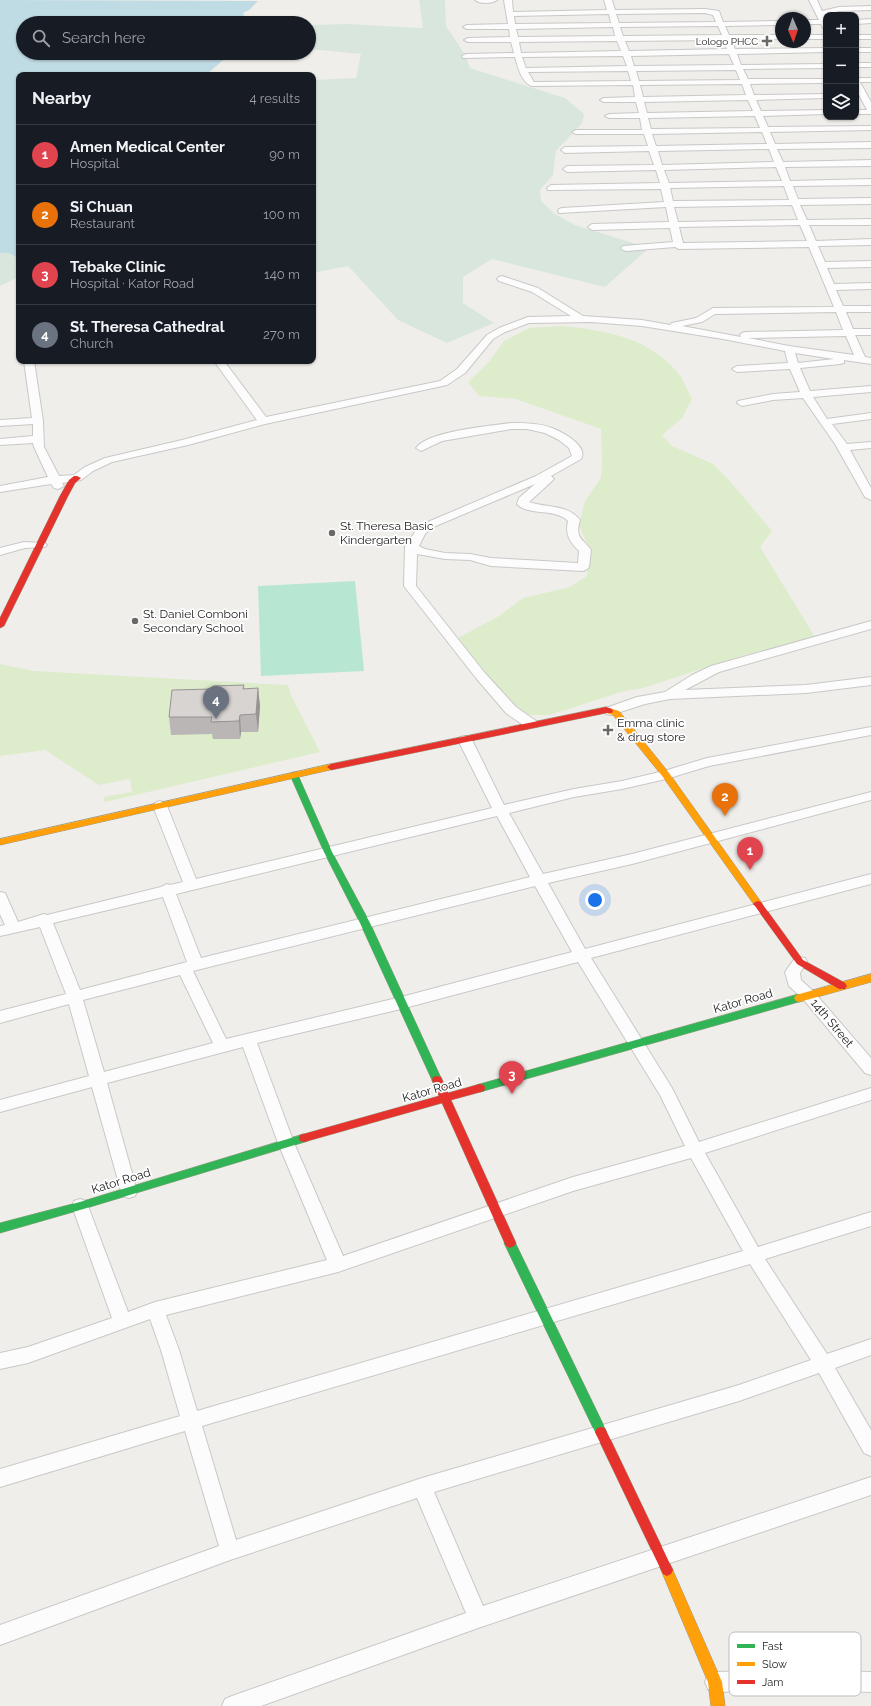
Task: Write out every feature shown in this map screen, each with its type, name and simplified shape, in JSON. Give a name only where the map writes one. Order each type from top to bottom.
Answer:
[{"type":"street","points":[[479,0],[493,0]]},
{"type":"street","points":[[508,0],[522,70],[528,81],[532,84],[823,81]]},
{"type":"street","points":[[608,0],[636,83],[647,132],[660,166],[676,225],[679,244]]},
{"type":"street","points":[[813,0],[823,19]]},
{"type":"street","points":[[820,14],[839,9],[871,8]]},
{"type":"street","points":[[510,14],[705,11],[716,13],[779,165],[796,202],[849,332],[857,357]]},
{"type":"street","points":[[859,22],[871,21]]},
{"type":"street","points":[[811,22],[823,23]]},
{"type":"street","points":[[467,27],[775,23]]},
{"type":"street","points":[[468,40],[775,37]]},
{"type":"street","points":[[811,37],[823,37]]},
{"type":"street","points":[[859,37],[871,37]]},
{"type":"street","points":[[466,56],[823,50]]},
{"type":"street","points":[[859,50],[871,50]]},
{"type":"street","points":[[859,65],[871,65]]},
{"type":"street","points":[[522,70],[823,66]]},
{"type":"street","points":[[859,81],[871,80]]},
{"type":"street","points":[[858,84],[871,111],[859,112]]},
{"type":"street","points":[[604,100],[823,96]]},
{"type":"street","points":[[609,116],[823,112]]},
{"type":"street","points":[[576,132],[871,128]]},
{"type":"street","points":[[565,150],[871,145]]},
{"type":"street","points":[[567,169],[871,163]]},
{"type":"street","points":[[552,188],[871,182]]},
{"type":"street","points":[[562,211],[670,204],[871,201]]},
{"type":"street","points":[[592,227],[803,222],[871,222]]},
{"type":"street","points":[[626,248],[679,244],[679,246],[813,245],[871,242]]},
{"type":"street","points":[[821,265],[871,264]]},
{"type":"street","points":[[502,279],[535,290],[580,318],[673,326],[699,320],[713,311],[871,309]]},
{"type":"street","points":[[830,287],[871,286]]},
{"type":"street","points":[[0,626],[64,496],[72,482],[89,469],[109,460],[184,443],[263,421],[443,383],[461,371],[490,337],[502,330],[528,320],[580,318],[642,323],[723,336],[789,349],[857,357],[871,361]]},
{"type":"street","points":[[723,336],[871,332]]},
{"type":"street","points":[[789,349],[794,366],[806,394],[843,448],[871,498]]},
{"type":"street","points":[[737,369],[833,363],[871,354]]},
{"type":"street","points":[[29,364],[38,420],[38,447],[64,496]]},
{"type":"street","points":[[221,364],[263,421]]},
{"type":"street","points":[[742,403],[773,397],[871,389]]},
{"type":"street","points":[[825,422],[871,416]]},
{"type":"street","points":[[0,423],[38,420]]},
{"type":"street","points":[[411,547],[422,552],[445,556],[470,557],[491,562],[583,567],[585,550],[572,535],[571,531],[574,520],[573,518],[564,513],[525,506],[522,502],[564,466],[577,457],[574,446],[563,438],[548,430],[527,426],[511,426],[440,438],[427,443],[421,448]]},
{"type":"street","points":[[0,442],[38,439]]},
{"type":"street","points":[[843,448],[871,445]]},
{"type":"street","points":[[531,724],[511,710],[410,586],[411,547],[417,535],[427,526],[540,478],[564,466]]},
{"type":"street","points":[[859,479],[871,477]]},
{"type":"street","points":[[0,489],[54,479],[78,478]]},
{"type":"street","points":[[0,552],[24,545],[41,545]]},
{"type":"street","points":[[670,695],[696,678],[715,669],[871,625]]},
{"type":"street","points":[[611,711],[642,700],[670,695],[806,689],[871,681]]},
{"type":"street","points":[[0,842],[294,775],[465,740],[531,724],[606,710],[616,713],[666,775],[800,962],[842,986]]},
{"type":"street","points":[[0,897],[6,929],[500,810],[574,793],[622,785],[666,775],[707,762],[871,731]]},
{"type":"street","points":[[465,740],[500,810],[581,955],[666,1092],[695,1150],[754,1256],[822,1364],[871,1447]]},
{"type":"street","points":[[294,775],[328,852],[365,923],[402,1003],[446,1099],[494,1210],[545,1319],[661,1555],[715,1682],[718,1706]]},
{"type":"street","points":[[0,1017],[365,923],[538,880],[632,859],[871,796]]},
{"type":"street","points":[[160,806],[192,884]]},
{"type":"street","points":[[0,1106],[222,1046],[402,1003],[871,879]]},
{"type":"street","points":[[167,889],[191,967],[222,1046]]},
{"type":"street","points":[[44,920],[75,998],[129,1191]]},
{"type":"street","name":"14th Street","points":[[800,962],[792,972],[792,978],[798,987],[808,995],[871,1069]]},
{"type":"street","name":"Kator Road","points":[[0,1228],[80,1206],[286,1143],[871,978]]},
{"type":"street","points":[[248,1040],[286,1143],[338,1265]]},
{"type":"street","points":[[0,1361],[28,1355],[155,1310],[338,1265],[573,1184],[695,1150],[871,1094]]},
{"type":"street","points":[[80,1206],[122,1321]]},
{"type":"street","points":[[0,1478],[191,1420],[545,1319],[871,1219]]},
{"type":"street","points":[[155,1310],[170,1350],[230,1551]]},
{"type":"street","points":[[0,1635],[230,1551],[422,1487],[739,1393],[871,1346]]},
{"type":"street","points":[[232,1706],[478,1618],[661,1555],[871,1486]]},
{"type":"street","points":[[422,1487],[478,1618]]},
{"type":"street","points":[[715,1682],[729,1682]]},
{"type":"street","points":[[861,1682],[871,1682]]},
{"type":"green space","points":[[561,326],[594,330],[627,338],[657,353],[670,364],[681,377],[692,399],[682,418],[662,435],[672,446],[713,464],[729,480],[772,531],[760,547],[815,637],[744,655],[643,688],[624,691],[550,715],[527,715],[500,691],[458,638],[499,616],[523,598],[570,587],[587,576],[590,551],[579,525],[585,501],[601,478],[601,429],[516,399],[479,396],[468,382],[488,363],[504,341],[529,328]]},
{"type":"green space","points":[[355,581],[364,671],[261,676],[258,586]]},
{"type":"green space","points":[[0,664],[34,671],[288,685],[291,695],[320,752],[105,802],[103,797],[132,792],[130,779],[99,785],[45,750],[0,756]],"holes":[[[260,706],[258,732],[241,732],[240,739],[213,739],[213,734]]]},
{"type":"shaded area","points":[[419,0],[445,0],[446,26],[466,56],[470,68],[565,98],[584,114],[582,123],[556,151],[553,175],[540,190],[541,201],[555,214],[575,225],[649,248],[605,287],[492,259],[463,277],[463,303],[494,323],[447,343],[398,320],[348,266],[316,272],[316,80],[356,78],[361,54],[316,50],[316,25],[348,24],[423,28]]},
{"type":"shaded area","points":[[0,253],[9,253],[16,257],[16,278],[0,286]]},
{"type":"water","points":[[0,0],[258,1],[249,10],[244,12],[243,15],[244,16],[16,16],[16,60],[224,60],[209,72],[16,72],[16,257],[9,253],[0,253]]},
{"type":"building","points":[[244,685],[243,689],[258,688],[256,714],[240,715],[239,721],[211,722],[212,717],[169,717],[172,690],[213,689],[213,686]]},
{"type":"traffic: fast","points":[[294,775],[328,852],[365,923],[437,1080]]},
{"type":"traffic: fast","points":[[480,1088],[799,998]]},
{"type":"traffic: fast","points":[[0,1228],[80,1206],[304,1138]]},
{"type":"traffic: fast","points":[[510,1243],[601,1432]]},
{"type":"traffic: slow","points":[[609,711],[616,713],[666,775],[758,904]]},
{"type":"traffic: slow","points":[[0,842],[331,767]]},
{"type":"traffic: slow","points":[[799,998],[871,978]]},
{"type":"traffic: slow","points":[[667,1570],[715,1682],[718,1706]]},
{"type":"traffic: jam","points":[[0,626],[64,496],[72,482],[77,478]]},
{"type":"traffic: jam","points":[[331,767],[606,710],[609,711]]},
{"type":"traffic: jam","points":[[758,904],[800,962],[842,986]]},
{"type":"traffic: jam","points":[[437,1080],[510,1243]]},
{"type":"traffic: jam","points":[[304,1138],[480,1088]]},
{"type":"traffic: jam","points":[[601,1432],[667,1570]]},
{"type":"place","name":"Lologo PHCC","points":[[767,41]]},
{"type":"place","name":"St. Theresa Basic Kindergarten","points":[[332,533]]},
{"type":"place","name":"St. Daniel Comboni Secondary School","points":[[135,621]]},
{"type":"place","name":"St. Theresa Cathedral","points":[[216,719]]},
{"type":"place","name":"Emma clinic & drug store","points":[[608,730]]},
{"type":"place","name":"Si Chuan","points":[[725,816]]},
{"type":"place","name":"Amen Medical Center","points":[[750,870]]},
{"type":"place","name":"Tebake Clinic","points":[[512,1094]]}]
